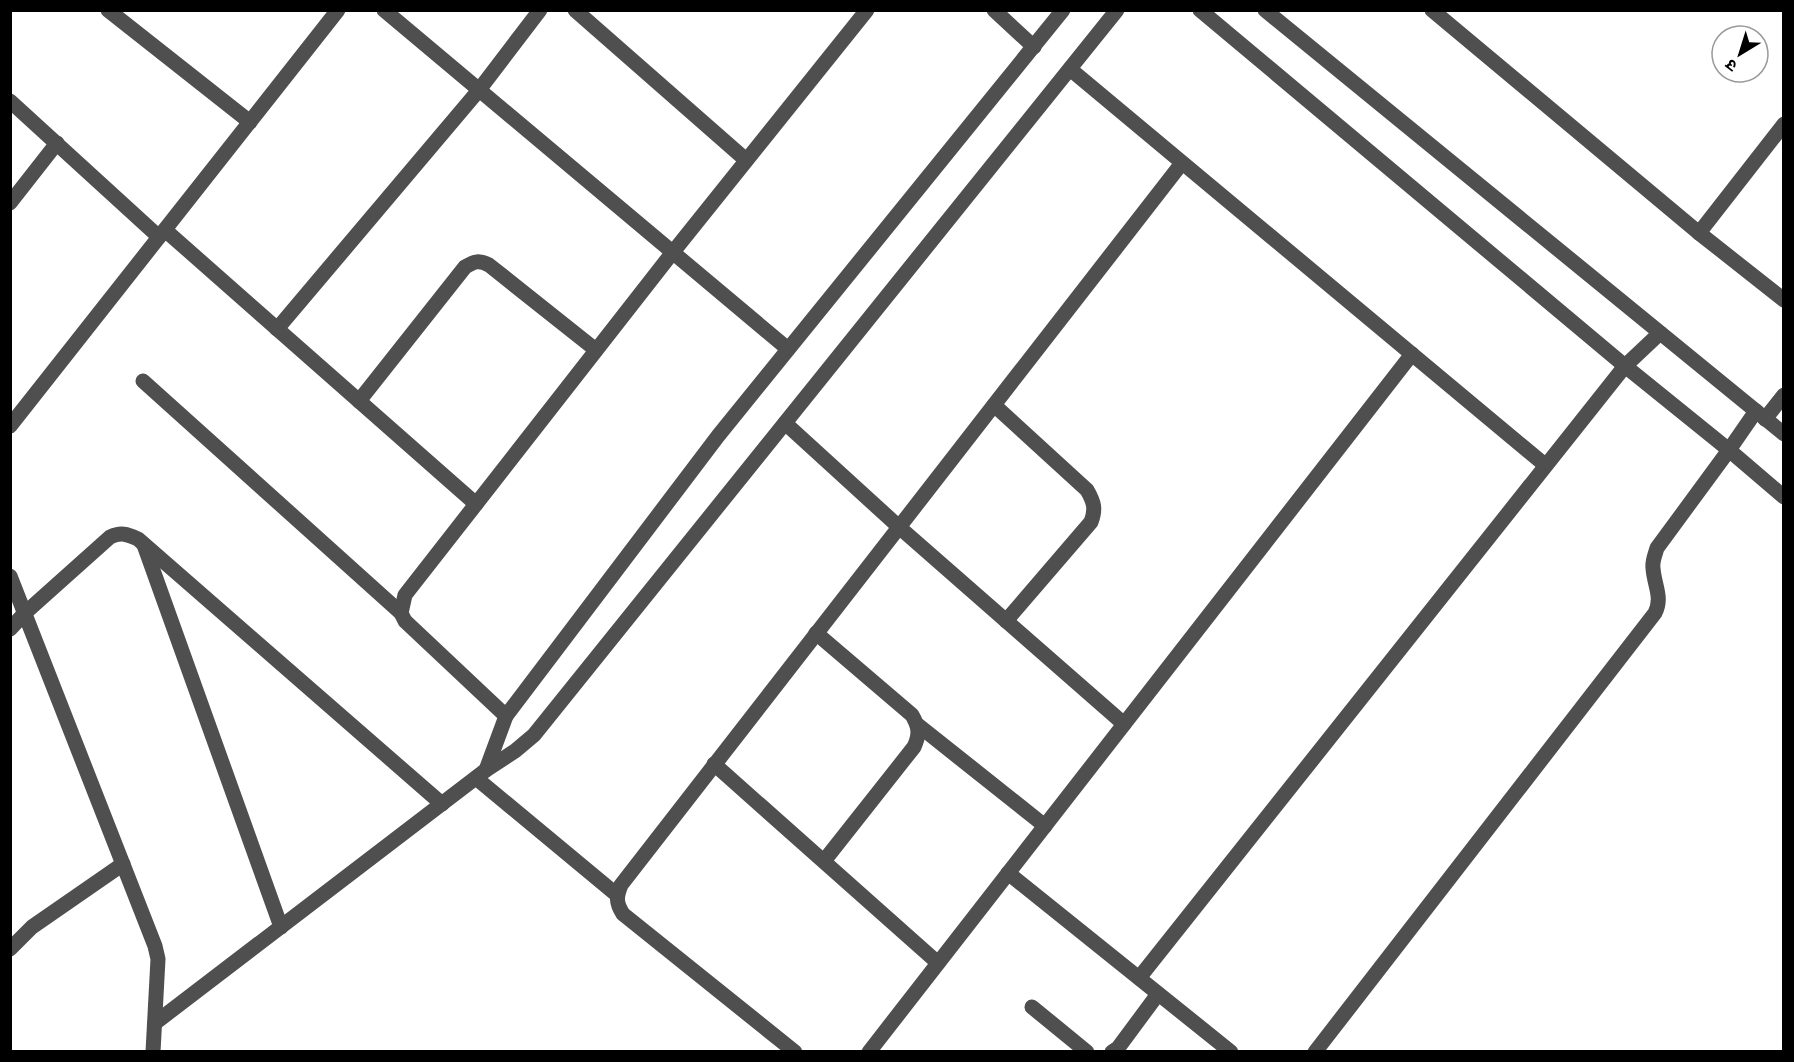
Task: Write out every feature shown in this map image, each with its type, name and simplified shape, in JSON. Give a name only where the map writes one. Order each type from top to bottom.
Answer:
[{"type":"street","points":[[108,10],[250,122]]},
{"type":"street","points":[[10,426],[338,10]]},
{"type":"street","points":[[384,10],[788,349]]},
{"type":"street","points":[[277,329],[479,90],[540,10]]},
{"type":"street","points":[[575,10],[746,160]]},
{"type":"street","points":[[400,613],[405,595],[673,252],[867,10]]},
{"type":"street","points":[[994,10],[1034,47]]},
{"type":"street","points":[[481,774],[506,716],[718,436],[1063,10]]},
{"type":"street","points":[[154,1023],[534,735],[1117,10]]},
{"type":"street","points":[[1200,10],[1784,498]]},
{"type":"street","points":[[1265,10],[1784,434]]},
{"type":"street","points":[[1432,10],[1699,233],[1784,300]]},
{"type":"street","points":[[1070,69],[1545,465]]},
{"type":"street","points":[[10,102],[162,234],[277,329],[476,504]]},
{"type":"street","points":[[1699,233],[1784,124]]},
{"type":"street","points":[[10,203],[57,143]]},
{"type":"street","points":[[795,1052],[623,914],[617,905],[617,895],[621,885],[1182,163]]},
{"type":"street","points":[[359,401],[465,267],[473,262],[481,261],[489,265],[596,350]]},
{"type":"street","points":[[1139,978],[1545,465],[1625,366],[1660,333]]},
{"type":"street","points":[[869,1052],[1412,354]]},
{"type":"street","points":[[142,381],[400,613],[405,621],[506,716]]},
{"type":"street","points":[[1315,1052],[1655,613],[1660,599],[1653,571],[1653,560],[1657,548],[1729,450],[1760,415],[1784,395]]},
{"type":"street","points":[[994,405],[1087,490],[1094,501],[1095,512],[1090,522],[1006,621]]},
{"type":"street","points":[[785,423],[899,527],[1124,724]]},
{"type":"street","points":[[10,629],[110,537],[119,533],[128,534],[143,543],[442,804]]},
{"type":"street","points":[[143,543],[281,927]]},
{"type":"street","points":[[10,576],[155,946],[158,959],[153,1052]]},
{"type":"street","points":[[816,633],[912,715],[918,725],[1045,826]]},
{"type":"street","points":[[824,861],[914,747],[919,736],[918,725]]},
{"type":"street","points":[[714,764],[938,963]]},
{"type":"street","points":[[481,774],[617,895]]},
{"type":"street","points":[[10,949],[32,927],[123,864]]},
{"type":"street","points":[[1008,873],[1139,978],[1222,1049]]},
{"type":"street","points":[[1112,1052],[1118,1048],[1158,994]]},
{"type":"street","points":[[1032,1007],[1087,1052]]}]
